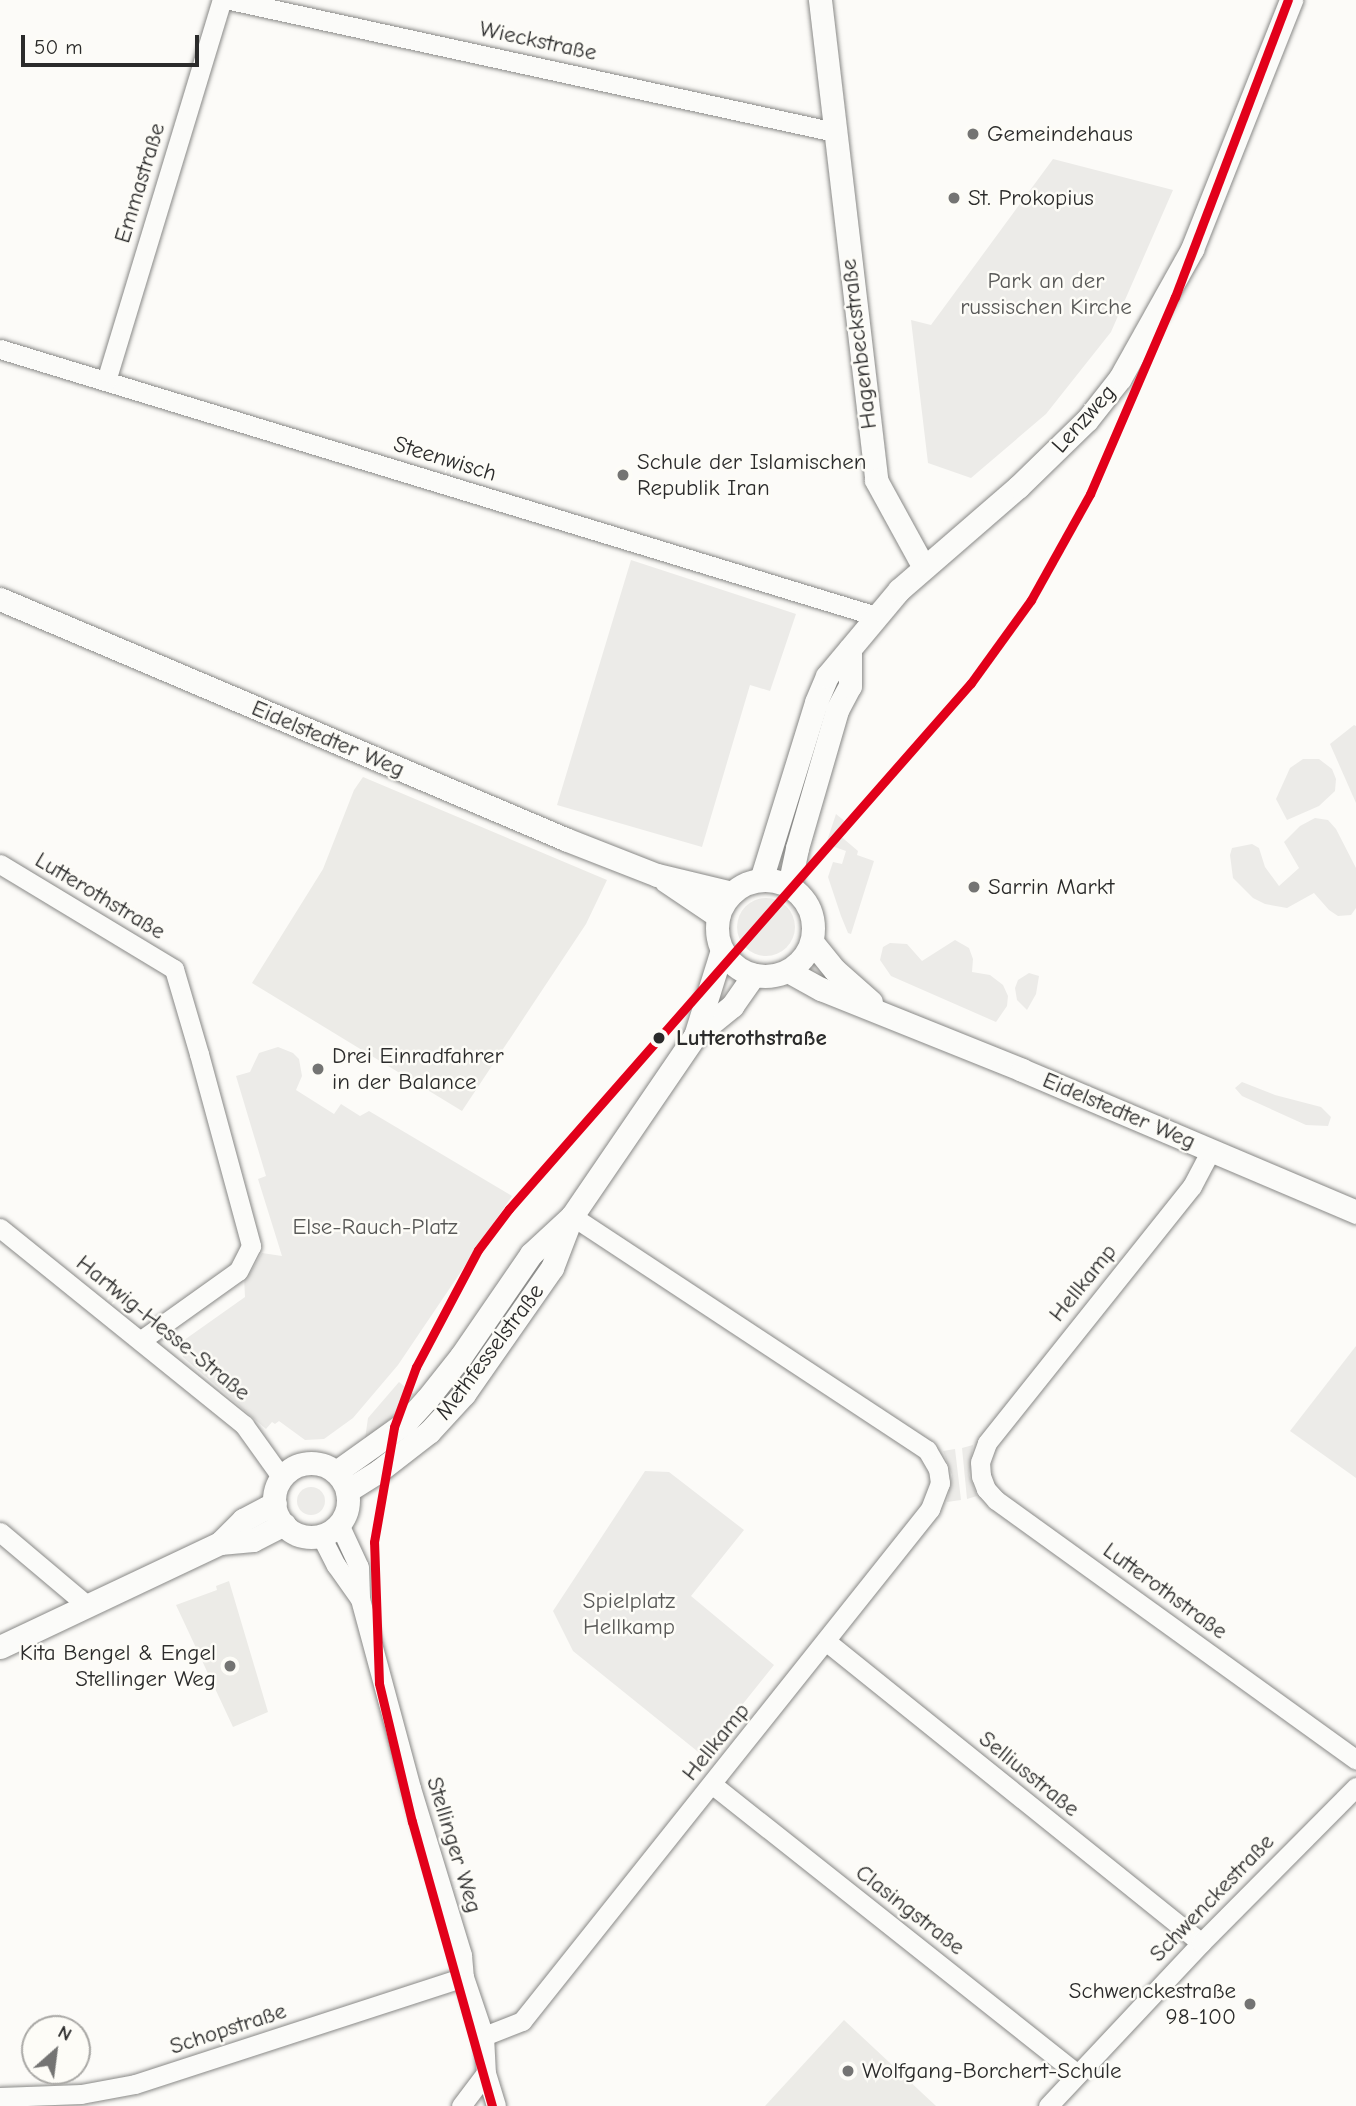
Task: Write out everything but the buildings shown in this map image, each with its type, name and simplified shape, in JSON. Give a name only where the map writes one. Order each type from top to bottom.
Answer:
[{"type":"street","name":"Emmastraße","points":[[106,381],[222,0]]},
{"type":"street","name":"Wieckstraße","points":[[230,0],[835,132]]},
{"type":"street","name":"Hagenbeckstraße","points":[[820,0],[876,480],[923,566]]},
{"type":"street","name":"Lenzweg","points":[[923,566],[1018,487],[1087,420],[1120,378],[1192,249],[1291,0]]},
{"type":"street","name":"Steenwisch","points":[[0,349],[876,616]]},
{"type":"street","points":[[761,880],[816,702],[827,676],[876,616],[923,566]]},
{"type":"street","name":"Eidelstedter Weg","points":[[0,599],[500,813],[657,875],[732,893]]},
{"type":"street","points":[[789,886],[797,848],[837,710],[850,686],[850,649]]},
{"type":"street","name":"Lutterothstraße","points":[[0,864],[174,969],[251,1246],[238,1271],[140,1341]]},
{"type":"street","name":"Eidelstedter Weg","points":[[657,875],[718,916]]},
{"type":"street","points":[[761,880],[789,886],[807,904],[814,929],[812,942],[799,963],[788,971],[766,976],[754,975],[730,961],[722,950],[717,928],[718,916],[732,893],[745,884],[761,880]]},
{"type":"street","name":"Eidelstedter Weg","points":[[812,942],[835,970],[881,1011]]},
{"type":"street","name":"Methfesselstraße","points":[[695,1036],[722,950]]},
{"type":"street","name":"Eidelstedter Weg","points":[[788,971],[821,989],[881,1011],[1356,1212]]},
{"type":"street","name":"Methfesselstraße","points":[[341,1482],[427,1399],[461,1356],[531,1254],[572,1216],[695,1036],[732,1006],[754,975]]},
{"type":"street","name":"Hellkamp","points":[[987,1443],[1192,1186],[1211,1150]]},
{"type":"street","name":"Hellkamp","points":[[484,2036],[522,2021],[827,1642],[937,1498],[940,1476],[927,1450],[572,1216]]},
{"type":"street","name":"Hartwig-Hesse-Straße","points":[[0,1228],[244,1425],[282,1478]]},
{"type":"street","name":"Lutterothstraße","points":[[987,1443],[981,1455],[981,1476],[986,1489],[996,1500],[1356,1760]]},
{"type":"street","points":[[304,1464],[321,1465],[341,1482],[347,1508],[330,1530],[301,1535],[279,1514],[276,1490],[282,1478],[304,1464]]},
{"type":"street","points":[[0,1647],[219,1543],[253,1539],[279,1514]]},
{"type":"street","name":"Stellinger Weg","points":[[330,1530],[336,1565],[360,1599],[411,1788],[461,1955],[464,1977],[484,2036],[486,2073],[496,2106]]},
{"type":"street","points":[[0,1532],[88,1606]]},
{"type":"street","name":"Selliusstraße","points":[[827,1642],[1201,1943]]},
{"type":"street","name":"Clasingstraße","points":[[713,1785],[1077,2074]]},
{"type":"street","name":"Schwenckestraße","points":[[1048,2106],[1201,1943],[1356,1787]]},
{"type":"street","name":"Schopstraße","points":[[0,2096],[81,2094],[135,2084],[464,1977]]},
{"type":"street","points":[[461,2106],[486,2073]]},
{"type":"shaded area","points":[[363,777],[607,880],[586,924],[462,1111],[252,983],[323,869],[354,790]]},
{"type":"shaded area","name":"Kita Bengel & Engel Stellinger Weg","points":[[229,1581],[268,1712],[233,1727],[176,1605],[217,1590],[216,1586]]},
{"type":"shaded area","name":"Wolfgang-Borchert-Schule","points":[[844,2020],[936,2106],[765,2106]]},
{"type":"green space","name":"Park an der russischen Kirche","points":[[1053,159],[1173,190],[1111,332],[1046,414],[971,478],[928,463],[911,320],[931,325]]},
{"type":"green space","points":[[631,560],[796,614],[770,691],[750,685],[702,847],[557,805]]},
{"type":"green space","points":[[1356,726],[1356,803],[1330,744]]},
{"type":"green space","points":[[1303,759],[1319,759],[1332,769],[1336,779],[1335,791],[1319,806],[1287,820],[1276,799],[1290,768]]},
{"type":"green space","points":[[836,814],[847,823],[838,834],[858,851],[857,855],[874,861],[851,934],[848,933],[841,916],[828,877],[833,862],[842,864],[846,851],[826,844]]},
{"type":"green space","points":[[1315,818],[1328,820],[1336,829],[1356,868],[1356,908],[1351,915],[1338,916],[1314,893],[1287,908],[1265,904],[1253,898],[1233,878],[1230,855],[1232,848],[1252,844],[1259,848],[1265,867],[1279,886],[1299,868],[1284,842],[1300,826]]},
{"type":"green space","points":[[766,898],[777,900],[790,911],[795,927],[793,938],[782,951],[766,956],[755,954],[742,943],[737,927],[739,916],[750,903]]},
{"type":"green space","points":[[955,940],[969,948],[973,959],[972,972],[990,975],[1003,985],[1008,996],[1007,1006],[996,1022],[891,976],[880,960],[883,947],[890,943],[907,944],[922,961]]},
{"type":"green space","points":[[1029,973],[1039,976],[1036,994],[1027,1010],[1017,1000],[1015,988],[1018,980]]},
{"type":"green space","name":"Else-Rauch-Platz","points":[[278,1047],[293,1053],[299,1059],[302,1076],[296,1090],[334,1114],[341,1104],[360,1116],[369,1111],[512,1196],[398,1365],[353,1418],[324,1439],[305,1440],[279,1421],[275,1424],[272,1422],[266,1429],[183,1357],[180,1343],[245,1297],[244,1277],[250,1273],[262,1253],[282,1256],[258,1179],[266,1176],[236,1076],[250,1072],[259,1053]]},
{"type":"green space","points":[[1242,1082],[1275,1095],[1321,1107],[1331,1117],[1328,1126],[1306,1125],[1242,1096],[1235,1088]]},
{"type":"green space","points":[[532,1264],[537,1268],[449,1393],[414,1431],[382,1457],[378,1451]]},
{"type":"green space","points":[[1356,1346],[1356,1478],[1290,1431]]},
{"type":"green space","points":[[399,1382],[414,1394],[384,1425],[365,1439],[368,1418]]},
{"type":"green space","points":[[973,1445],[969,1475],[977,1496],[967,1499],[962,1448]]},
{"type":"green space","points":[[955,1449],[961,1500],[947,1502],[952,1475],[943,1451]]},
{"type":"green space","name":"Spielplatz Hellkamp","points":[[645,1471],[669,1472],[744,1530],[691,1596],[774,1665],[702,1755],[573,1651],[553,1611]]},
{"type":"green space","points":[[311,1487],[321,1491],[325,1501],[321,1511],[311,1515],[301,1511],[297,1501],[301,1491]]},
{"type":"transit line","points":[[492,2106],[412,1822],[379,1683],[374,1542],[394,1427],[416,1367],[478,1250],[509,1209],[971,683],[1031,600],[1090,494],[1175,297],[1288,0]]},
{"type":"place","name":"Gemeindehaus","points":[[973,134]]},
{"type":"place","name":"St. Prokopius","points":[[954,198]]},
{"type":"place","name":"Schule der Islamischen Republik Iran","points":[[623,475]]},
{"type":"place","name":"Sarrin Markt","points":[[974,887]]},
{"type":"place","name":"Lutterothstraße","points":[[659,1038]]},
{"type":"place","name":"Drei Einradfahrer in der Balance","points":[[318,1069]]},
{"type":"place","name":"Kita Bengel & Engel Stellinger Weg","points":[[230,1666]]},
{"type":"place","name":"Schwenckestraße 98-100","points":[[1250,2004]]},
{"type":"place","name":"Wolfgang-Borchert-Schule","points":[[848,2071]]}]
